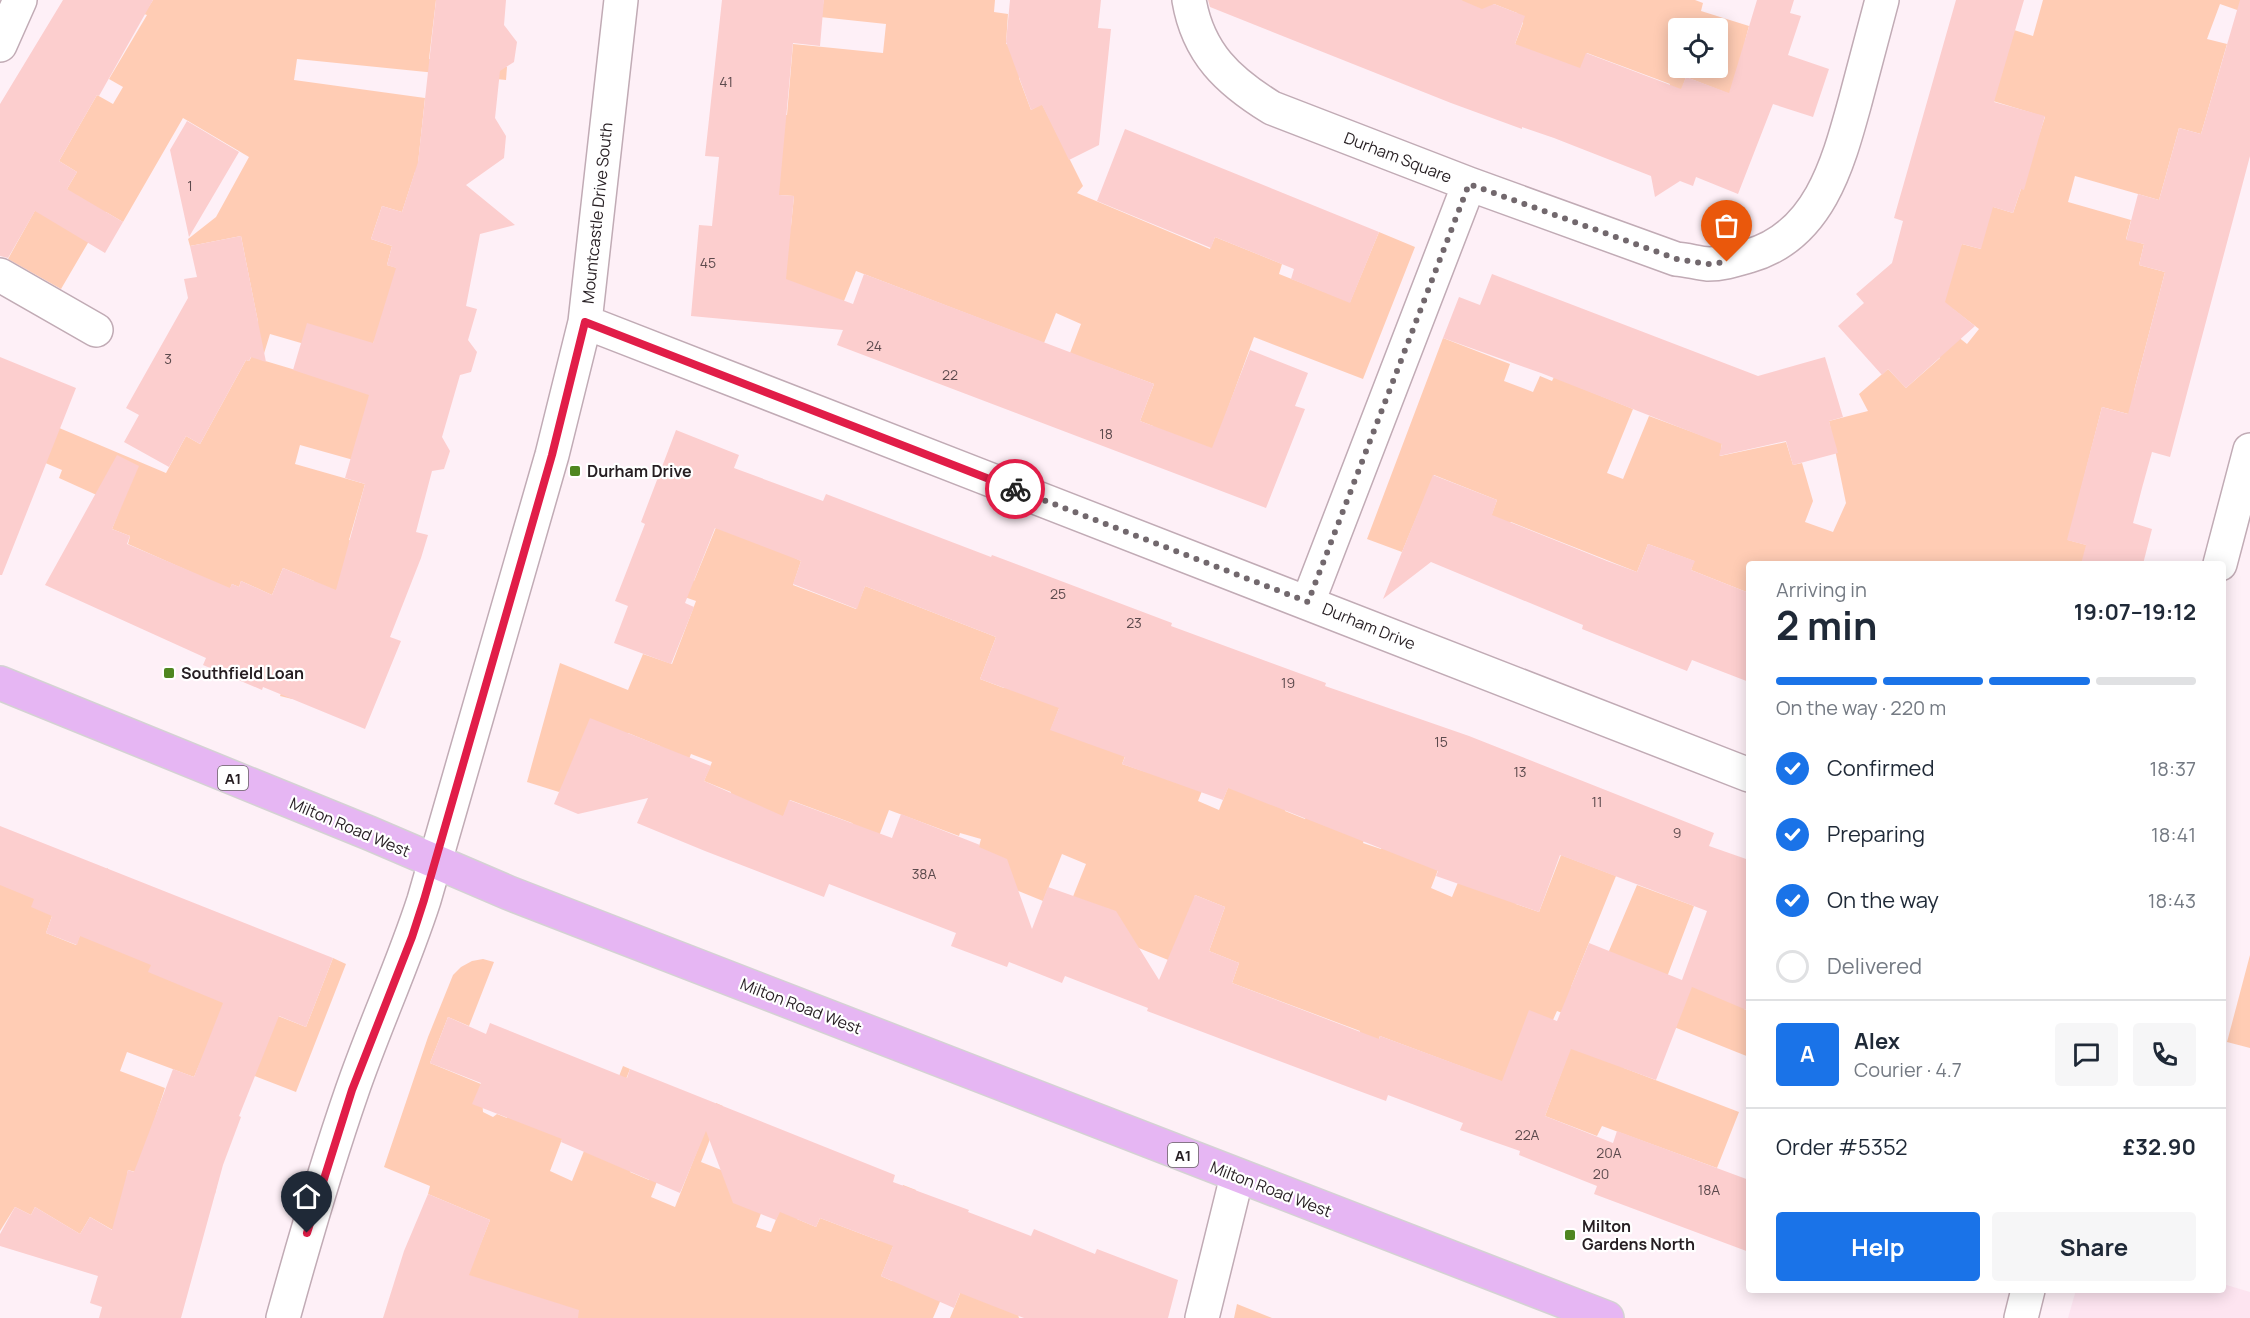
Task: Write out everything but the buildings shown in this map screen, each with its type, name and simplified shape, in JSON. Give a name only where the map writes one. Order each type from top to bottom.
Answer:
[{"type":"main road","name":"Milton Road West","points":[[0,683],[369,833],[509,893],[1607,1318]]},
{"type":"street","points":[[0,45],[20,0]]},
{"type":"street","name":"Mountcastle Drive South","points":[[283,1318],[352,1090],[412,937],[552,455],[585,322],[621,0]]},
{"type":"street","name":"Durham Square","points":[[1189,0],[1192,17],[1203,43],[1223,72],[1244,90],[1272,108],[1469,184],[1677,259],[1708,264],[1727,262],[1759,253],[1778,244],[1812,212],[1826,192],[1844,142],[1882,0]]},
{"type":"street","points":[[1308,602],[1469,184]]},
{"type":"street","points":[[0,275],[96,330]]},
{"type":"street","name":"Durham Drive","points":[[585,322],[1746,774]]},
{"type":"street","points":[[2221,561],[2250,450]]},
{"type":"street","points":[[1202,1318],[1238,1176]]},
{"type":"street","points":[[2021,1318],[2027,1293]]},
{"type":"shaded area","points":[[153,0],[436,0],[429,59],[507,67],[506,80],[297,59],[294,80],[425,98],[417,173],[415,172],[402,212],[382,206],[371,239],[392,246],[387,265],[411,272],[373,343],[301,343],[270,334],[262,360],[376,394],[357,461],[300,445],[295,464],[365,484],[349,540],[375,548],[341,579],[292,699],[280,696],[311,611],[304,607],[314,581],[283,568],[272,595],[241,581],[239,587],[232,584],[214,628],[191,572],[128,544],[130,536],[112,529],[121,506],[59,478],[62,470],[24,454],[0,403],[166,473],[186,436],[200,444],[246,360],[249,361],[255,351],[253,349],[258,322],[241,236],[190,246],[188,239],[216,217],[249,157],[183,118],[123,222],[106,212],[61,289],[8,259],[52,180],[67,189],[77,172],[59,161],[97,95],[113,104],[123,87],[109,79],[147,15],[144,14]]},
{"type":"shaded area","points":[[824,0],[995,0],[994,12],[1008,14],[1006,44],[1023,46],[1019,78],[1031,110],[1042,104],[1083,186],[1077,193],[1210,249],[1215,237],[1282,264],[1279,274],[1350,302],[1379,232],[1415,247],[1363,379],[1254,337],[1201,482],[1152,431],[1153,426],[1140,421],[1154,384],[1070,353],[1081,324],[1056,313],[1044,343],[856,271],[844,301],[769,295],[775,224],[791,226],[794,196],[779,195],[753,112],[787,115],[793,44],[883,53],[886,24],[820,17]]},
{"type":"shaded area","points":[[1461,0],[1695,0],[1703,3],[1701,11],[1723,18],[1668,18],[1668,78],[1686,78],[1680,94],[1669,90],[1670,84],[1587,53],[1571,94],[1515,44],[1523,23],[1517,13],[1494,4],[1471,27]]},
{"type":"shaded area","points":[[2043,0],[2244,0],[2240,11],[2220,4],[2207,39],[2227,44],[2201,134],[2179,128],[2159,200],[2075,176],[2068,202],[2131,220],[2126,239],[2144,244],[2139,265],[2165,272],[2134,391],[2147,419],[2102,407],[2068,540],[2105,550],[2086,561],[1746,561],[1746,592],[1691,570],[1694,561],[1648,544],[1637,572],[1511,522],[1483,538],[1497,500],[1434,475],[1402,552],[1367,539],[1443,338],[1510,364],[1504,381],[1533,392],[1540,376],[1552,381],[1554,377],[1633,409],[1607,473],[1623,479],[1649,416],[1722,443],[1720,456],[1786,442],[1793,465],[1802,463],[1813,501],[1805,522],[1833,532],[1846,503],[1829,421],[1868,411],[1859,394],[1888,369],[1906,388],[1940,358],[1922,307],[1962,244],[1981,249],[1974,201],[2013,213],[2045,117],[1993,101],[2014,30],[2033,36]],"holes":[[[1953,309],[1979,329],[1967,344],[1942,324]]]},
{"type":"shaded area","points":[[1728,19],[1749,26],[1745,41],[1760,125],[1722,91],[1689,78],[1728,78]]},
{"type":"shaded area","points":[[719,520],[801,561],[793,585],[856,609],[865,586],[996,637],[980,679],[1004,688],[1068,685],[1051,729],[1141,716],[1122,764],[1146,772],[1172,705],[1213,763],[1198,801],[1219,810],[1249,735],[1306,756],[1285,811],[1305,819],[1327,765],[1373,812],[1363,843],[1381,849],[1402,794],[1448,844],[1431,888],[1452,897],[1482,824],[1516,904],[1539,912],[1561,855],[1616,876],[1571,987],[1609,951],[1637,885],[1694,906],[1651,1019],[1624,1068],[1739,1112],[1717,1168],[1602,1126],[1597,1136],[1545,1116],[1581,1020],[1557,1011],[1553,1020],[1503,1082],[1380,1036],[1371,1059],[1353,1052],[1360,1031],[1232,983],[1239,963],[1209,951],[1225,907],[1195,895],[1183,966],[1114,938],[1121,920],[1109,909],[1095,908],[1064,919],[1086,864],[1062,854],[1043,901],[972,872],[981,839],[960,833],[959,836],[889,810],[874,849],[852,823],[790,800],[771,847],[721,829],[731,792],[704,781],[712,762],[691,754],[684,772],[660,746],[628,733],[559,792],[527,782],[560,663],[628,690],[643,654],[672,664],[696,601],[653,586],[661,568],[694,581]]},
{"type":"shaded area","points":[[34,840],[52,916],[46,933],[76,945],[107,868],[268,1012],[306,1027],[333,958],[346,964],[296,1092],[203,1056],[194,1077],[127,1052],[120,1071],[165,1088],[153,1124],[218,1179],[215,1194],[128,1170],[118,1233],[90,1217],[80,1234],[35,1207],[31,1215],[15,1207],[0,1231],[0,885]]},
{"type":"shaded area","points":[[2250,955],[2250,1048],[2227,1042]]},
{"type":"shaded area","points":[[483,959],[494,962],[469,1026],[448,1017],[430,1063],[481,1084],[483,1112],[493,1117],[497,1114],[507,1118],[515,1097],[564,1134],[550,1171],[572,1181],[590,1136],[595,1138],[623,1066],[630,1069],[608,1125],[642,1140],[630,1172],[649,1180],[662,1147],[669,1150],[651,1197],[675,1207],[716,1103],[723,1106],[701,1162],[770,1189],[756,1227],[771,1232],[805,1147],[822,1154],[797,1219],[816,1227],[820,1218],[880,1241],[903,1185],[916,1190],[881,1276],[892,1281],[948,1283],[933,1318],[447,1318],[468,1275],[490,1220],[428,1194],[430,1186],[384,1167],[428,1037],[453,975],[472,961]]},
{"type":"shaded area","points":[[1687,979],[1746,994],[1744,1009],[1746,1010],[1746,1056],[1669,1025]]},
{"type":"shaded area","points":[[990,1220],[1019,1318],[950,1318]]},
{"type":"shaded area","points":[[2226,1285],[2250,1292],[2250,1318],[2068,1318],[2075,1293],[2226,1293]]},
{"type":"shaded area","points":[[1237,1304],[1272,1318],[1234,1318]]},
{"type":"way so far","points":[[1015,489],[1308,602],[1469,184],[1677,259],[1708,264],[1727,262]]},
{"type":"place","name":"Durham Drive","points":[[575,471]]},
{"type":"place","name":"Southfield Loan","points":[[169,673]]},
{"type":"place","name":"Milton Gardens North","points":[[1570,1235]]},
{"type":"route","points":[[307,1233],[352,1090],[412,937],[424,900],[552,455],[585,322],[1015,489]]}]
